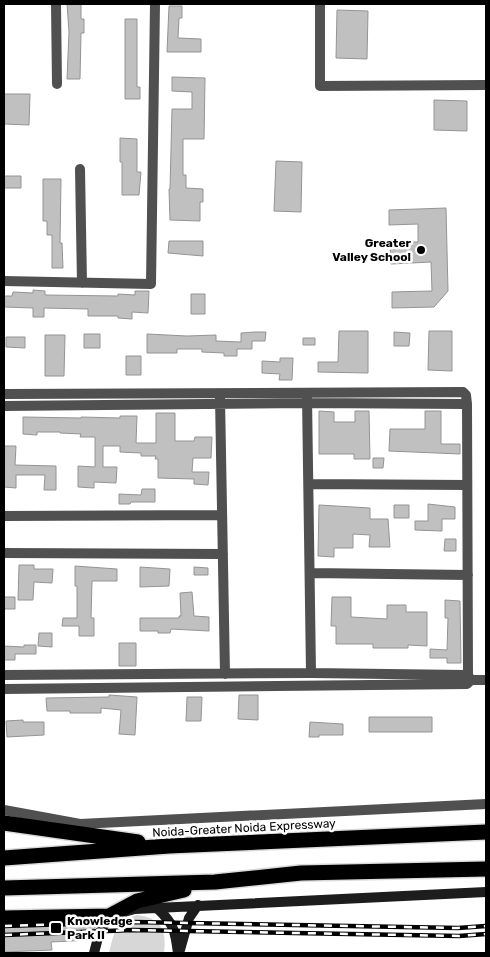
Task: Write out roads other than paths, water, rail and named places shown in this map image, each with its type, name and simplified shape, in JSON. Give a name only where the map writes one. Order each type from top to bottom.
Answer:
[{"type":"highway","points":[[4,824],[169,846]]},
{"type":"highway","name":"Noida-Greater Noida Expressway","points":[[4,858],[169,846],[486,832]]},
{"type":"highway","points":[[4,888],[215,882],[301,873],[486,869]]},
{"type":"highway","points":[[4,918],[109,916],[137,901],[215,882]]},
{"type":"street","points":[[56,4],[57,84]]},
{"type":"street","points":[[4,281],[151,284],[155,4]]},
{"type":"street","points":[[320,4],[320,86],[486,85]]},
{"type":"street","points":[[80,169],[82,283]]},
{"type":"street","points":[[220,392],[225,674]]},
{"type":"street","points":[[307,392],[310,484],[311,673]]},
{"type":"street","points":[[4,394],[463,392],[466,395],[467,404],[470,678],[467,684],[4,689]]},
{"type":"street","points":[[42,394],[43,405]]},
{"type":"street","points":[[4,406],[308,403],[467,404]]},
{"type":"street","points":[[310,484],[468,485]]},
{"type":"street","points":[[4,516],[222,515]]},
{"type":"street","points":[[4,553],[223,554]]},
{"type":"street","points":[[310,573],[468,575]]},
{"type":"street","points":[[4,675],[311,673],[486,680]]},
{"type":"street","points":[[4,810],[80,824],[486,804]]},
{"type":"street","points":[[94,953],[99,934],[109,916],[135,909],[486,892]]},
{"type":"street","points":[[178,953],[189,918],[198,905]]},
{"type":"street","points":[[156,908],[167,917],[174,929],[178,953]]},
{"type":"railway","points":[[4,926],[133,922],[458,928],[486,926]]},
{"type":"railway","points":[[4,935],[133,930],[459,936],[486,934]]},
{"type":"place","name":"Greater Valley School","points":[[421,250]]},
{"type":"place","name":"Knowledge Park II","points":[[56,928]]}]
